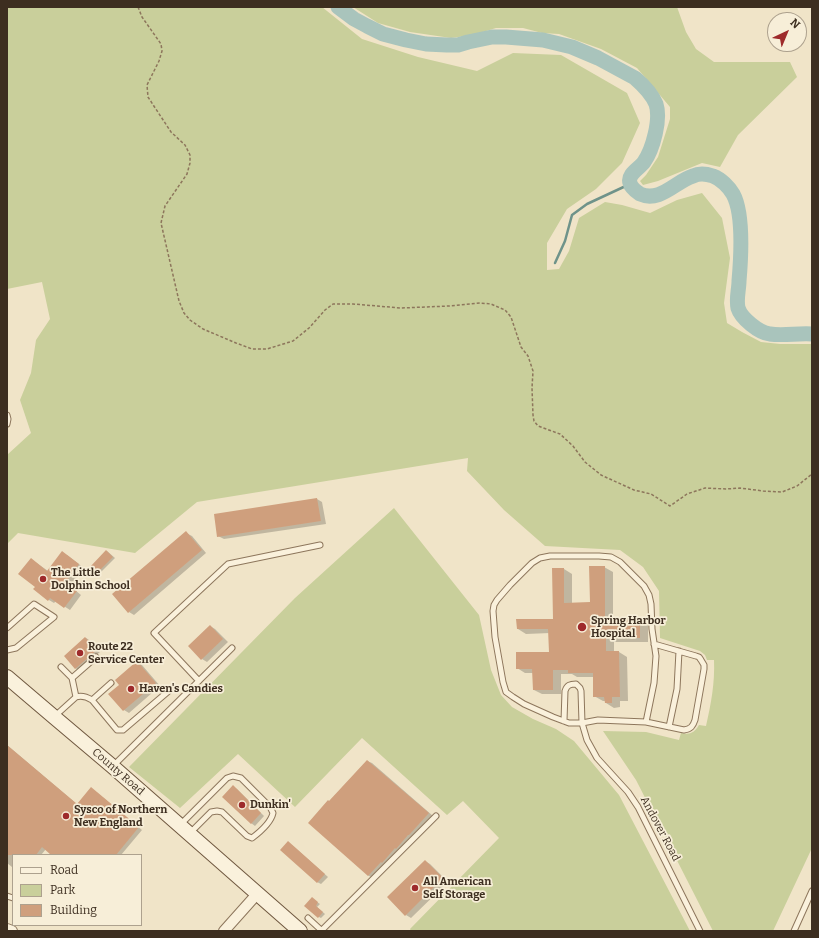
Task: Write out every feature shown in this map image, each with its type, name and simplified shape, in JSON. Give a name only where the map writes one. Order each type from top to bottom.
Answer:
[{"type":"main road","name":"County Road","points":[[7,678],[112,766],[300,931]]},
{"type":"street","points":[[224,931],[257,894]]},
{"type":"street","points":[[7,929],[12,931]]},
{"type":"lane","points":[[7,415],[7,424]]},
{"type":"lane","points":[[199,681],[154,633],[228,564],[320,545]]},
{"type":"lane","points":[[646,722],[654,683],[656,656],[654,644],[651,604],[649,595],[644,586],[620,562],[611,558],[599,556],[550,556],[540,558],[532,563],[494,605],[495,637],[502,682],[506,692],[524,704],[569,723],[582,723],[598,720],[646,722],[684,730],[694,725],[700,698],[704,665],[699,657],[654,644]]},
{"type":"lane","points":[[7,628],[34,604],[54,617],[16,648],[7,650]]},
{"type":"lane","points":[[112,766],[232,648]]},
{"type":"lane","points":[[669,727],[677,689],[679,651]]},
{"type":"lane","points":[[72,678],[96,657]]},
{"type":"lane","points":[[61,667],[72,678],[76,697]]},
{"type":"lane","points":[[92,700],[112,683]]},
{"type":"lane","name":"Andover Road","points":[[564,721],[566,687],[576,684],[581,690],[582,723],[587,740],[597,758],[628,792],[638,808],[700,931]]},
{"type":"lane","points":[[54,717],[76,697],[87,697],[92,700],[115,728],[120,731],[126,728],[171,689]]},
{"type":"lane","points":[[233,776],[241,778],[270,807],[273,813],[272,818],[252,838],[247,836],[222,812],[217,811],[211,812],[184,830],[227,778],[233,776]]},
{"type":"lane","points":[[308,918],[321,931],[436,816]]},
{"type":"lane","points":[[794,931],[812,891]]},
{"type":"path","points":[[138,7],[142,16],[161,44],[162,51],[159,61],[147,85],[148,97],[171,132],[185,145],[190,155],[190,163],[187,174],[165,206],[161,223],[179,301],[184,313],[190,320],[203,329],[236,343],[252,349],[267,349],[293,340],[309,328],[325,310],[333,304],[401,308],[480,303],[491,304],[504,310],[511,317],[521,347],[528,356],[533,371],[532,395],[534,421],[538,426],[560,434],[573,446],[585,462],[601,475],[634,490],[651,494],[670,506],[687,494],[705,488],[740,488],[782,492],[797,486],[812,474]]},
{"type":"green space","points":[[7,7],[322,7],[362,39],[418,57],[477,71],[513,53],[561,55],[627,93],[640,123],[622,163],[596,189],[567,209],[547,243],[547,270],[559,269],[569,251],[579,218],[605,202],[650,213],[677,200],[702,193],[722,218],[730,258],[724,303],[727,323],[761,342],[780,344],[812,344],[812,848],[773,931],[713,931],[636,780],[603,731],[646,732],[679,740],[681,733],[692,733],[699,725],[706,726],[710,710],[714,677],[714,660],[707,660],[705,655],[700,651],[660,638],[659,591],[643,567],[620,550],[545,546],[504,510],[467,471],[468,458],[197,502],[135,553],[18,533],[7,544],[7,455],[31,433],[20,400],[31,373],[36,340],[50,319],[42,282],[7,289]]},
{"type":"green space","points":[[353,7],[677,7],[686,32],[696,49],[714,62],[790,62],[797,77],[738,135],[720,167],[702,163],[658,181],[643,185],[640,181],[658,157],[670,119],[670,107],[637,68],[601,49],[559,34],[542,33],[523,28],[496,28],[473,35],[451,38],[410,32],[378,23]]},
{"type":"green space","points":[[394,508],[479,615],[491,670],[501,695],[512,707],[533,719],[556,729],[574,741],[619,795],[690,931],[411,931],[410,929],[499,838],[463,801],[447,815],[362,738],[295,807],[238,754],[180,808],[129,767],[295,598]]},
{"type":"building","points":[[317,498],[321,521],[217,537],[214,514]]},
{"type":"building","points":[[186,531],[202,550],[128,613],[112,594]]},
{"type":"building","points":[[106,550],[113,557],[96,574],[90,567]]},
{"type":"building","name":"The Little Dolphin School","points":[[62,551],[79,564],[65,583],[77,591],[64,608],[50,598],[48,601],[33,589],[35,587],[18,574],[31,558],[47,571]]},
{"type":"building","points":[[589,566],[605,566],[605,617],[640,617],[640,638],[606,638],[606,651],[619,651],[620,697],[612,697],[612,703],[605,703],[604,697],[593,697],[593,673],[568,673],[568,670],[553,670],[553,690],[533,690],[532,669],[516,669],[516,652],[549,652],[548,629],[517,629],[516,619],[553,619],[552,568],[564,568],[564,603],[590,602]]},
{"type":"building","points":[[210,625],[223,639],[201,660],[188,646]]},
{"type":"building","name":"Route 22 Service Center","points":[[85,637],[97,650],[75,669],[64,656]]},
{"type":"building","name":"Haven's Candies","points":[[137,661],[156,683],[123,711],[108,694],[119,685],[115,680]]},
{"type":"building","name":"Sysco of Northern New England","points":[[7,745],[77,804],[91,787],[139,827],[117,854],[50,854],[42,847],[37,854],[7,855]]},
{"type":"building","points":[[367,760],[429,813],[396,849],[395,848],[368,876],[308,823]]},
{"type":"building","name":"Dunkin'","points":[[233,785],[261,813],[251,824],[222,797]]},
{"type":"building","points":[[288,841],[325,874],[317,883],[280,850]]},
{"type":"building","name":"All American Self Storage","points":[[425,860],[443,878],[405,916],[387,897]]},
{"type":"building","points":[[312,897],[318,902],[316,906],[323,912],[318,918],[304,906]]},
{"type":"waterway","points":[[338,7],[354,19],[383,34],[406,40],[426,44],[447,45],[458,45],[492,37],[543,40],[572,47],[598,58],[635,78],[647,90],[654,100],[658,118],[650,150],[644,162],[630,177],[630,183],[634,190],[640,194],[654,196],[661,194],[698,174],[711,175],[722,181],[733,194],[739,213],[741,249],[737,301],[740,312],[751,324],[766,333],[780,335],[812,334]]},
{"type":"waterway","points":[[555,263],[565,241],[572,215],[587,204],[630,184]]},
{"type":"place","name":"The Little Dolphin School","points":[[43,579]]},
{"type":"place","name":"Spring Harbor Hospital","points":[[582,627]]},
{"type":"place","name":"Route 22 Service Center","points":[[80,653]]},
{"type":"place","name":"Haven's Candies","points":[[131,689]]},
{"type":"place","name":"Dunkin'","points":[[242,805]]},
{"type":"place","name":"Sysco of Northern New England","points":[[66,816]]},
{"type":"place","name":"All American Self Storage","points":[[415,888]]}]
